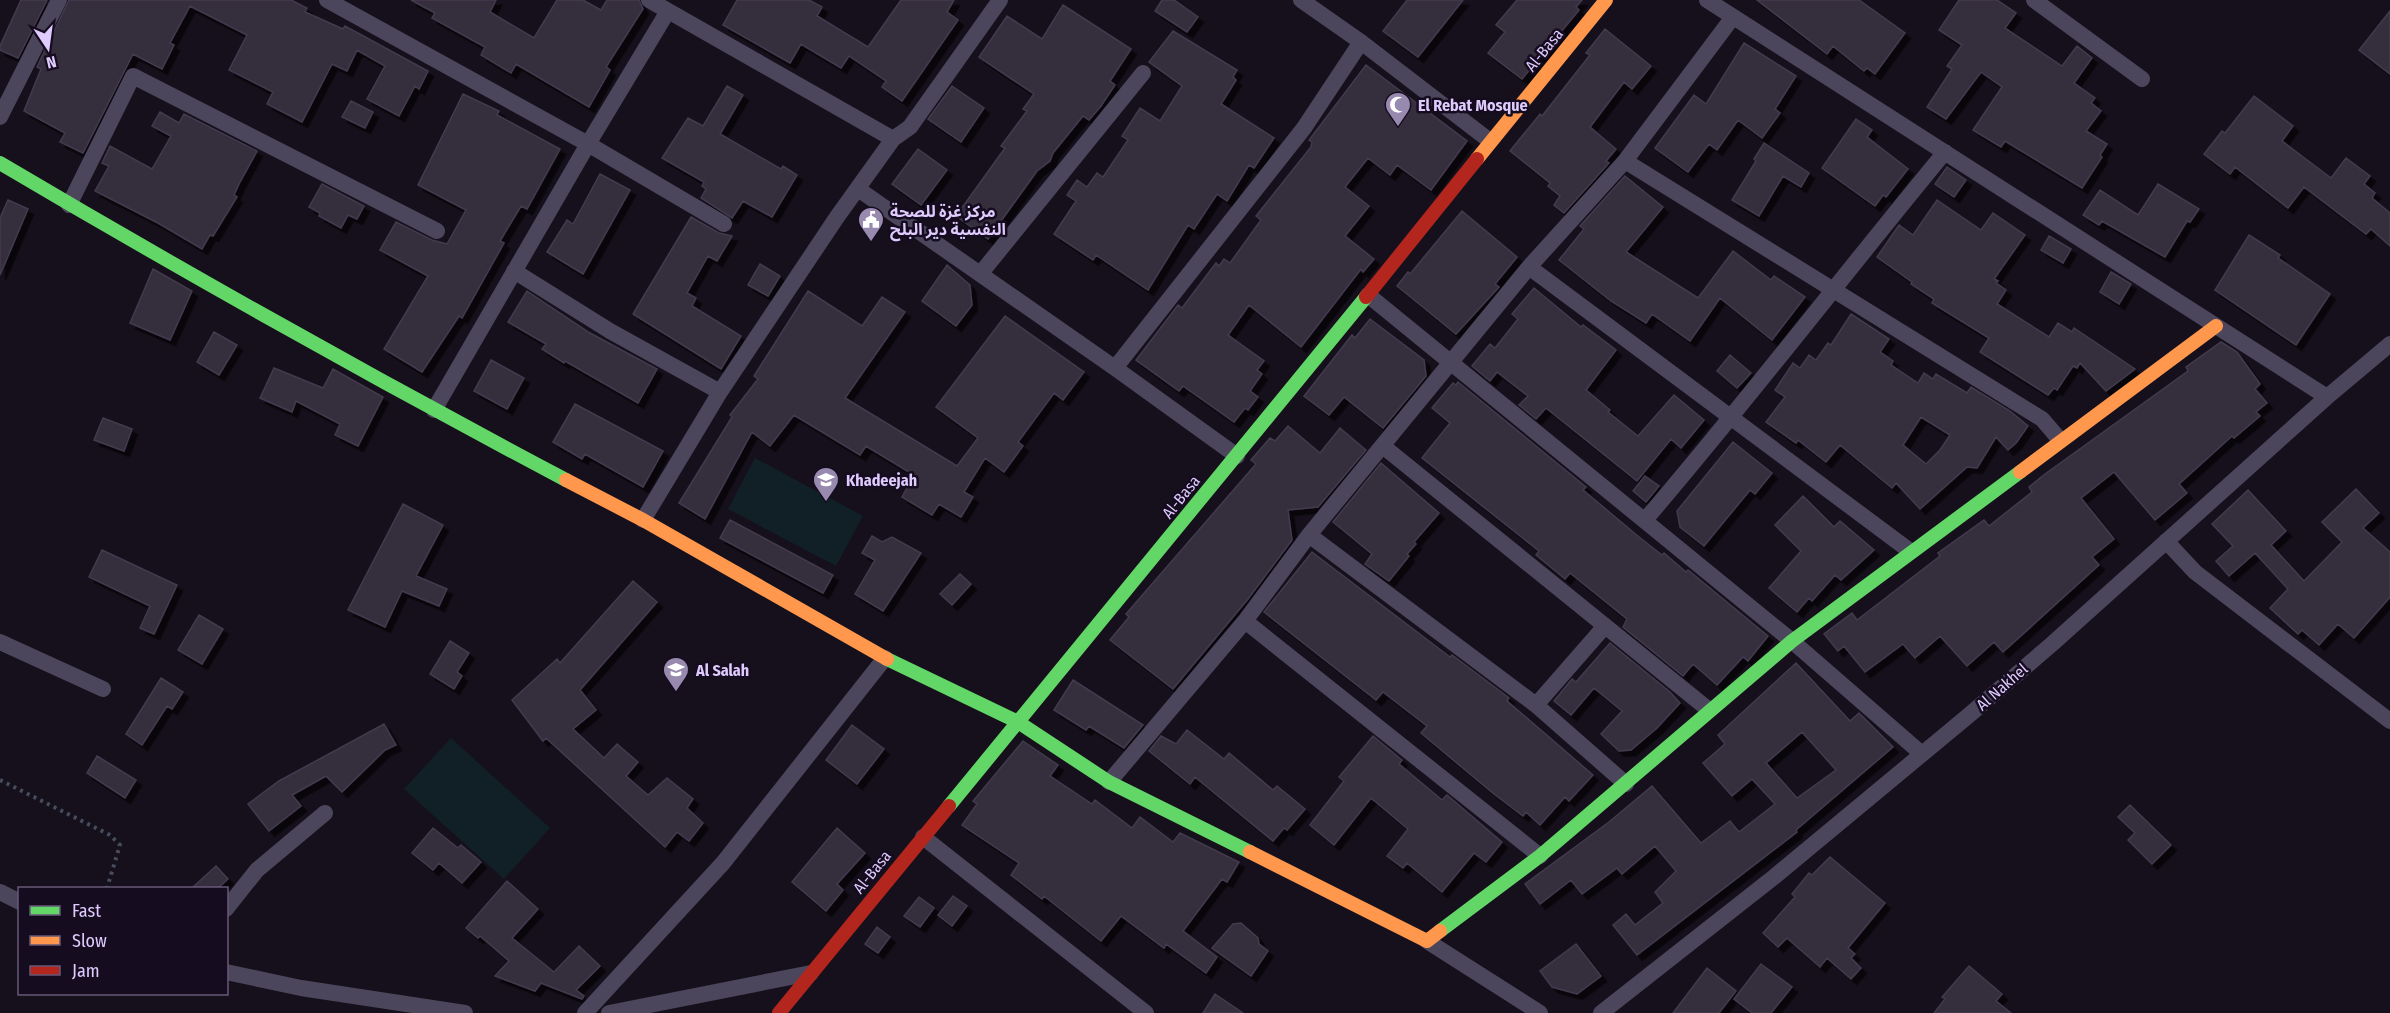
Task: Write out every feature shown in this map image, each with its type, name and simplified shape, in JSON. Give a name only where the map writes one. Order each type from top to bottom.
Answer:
[{"type":"street","points":[[0,117],[59,0]]},
{"type":"street","points":[[327,0],[588,144],[724,224]]},
{"type":"street","points":[[649,0],[892,139]]},
{"type":"street","points":[[643,520],[720,392],[892,139],[910,127],[1000,0]]},
{"type":"street","points":[[1301,0],[1327,7],[1361,42],[1490,141]]},
{"type":"street","name":"Al-Basa","points":[[784,1013],[811,973],[1237,456],[1606,0]]},
{"type":"street","points":[[1707,0],[2327,397]]},
{"type":"street","points":[[2034,0],[2142,79]]},
{"type":"street","points":[[434,410],[668,11]]},
{"type":"street","points":[[1109,782],[1245,621],[1310,535],[1529,267],[1625,161],[1733,17]]},
{"type":"street","points":[[1115,368],[1304,128],[1361,42]]},
{"type":"street","points":[[981,273],[1143,73]]},
{"type":"street","points":[[69,205],[133,76],[437,231]]},
{"type":"street","points":[[1645,520],[1732,418],[1831,290],[1945,152]]},
{"type":"street","points":[[1625,161],[2042,419],[2060,440]]},
{"type":"street","points":[[0,163],[69,205],[434,410],[643,520],[885,658],[1018,722],[1109,782],[1426,941],[1540,1013]]},
{"type":"street","points":[[858,189],[981,273],[1237,456]]},
{"type":"street","points":[[1529,267],[1910,551]]},
{"type":"street","points":[[514,271],[610,331],[720,392]]},
{"type":"street","points":[[1368,295],[1792,641],[1922,754]]},
{"type":"street","points":[[1426,941],[1540,856],[1792,641],[1910,551],[2216,326]]},
{"type":"street","name":"Al Nakhel","points":[[1601,1013],[1774,877],[2052,644],[2327,397],[2390,344]]},
{"type":"street","points":[[2377,356],[2390,368]]},
{"type":"street","points":[[1384,447],[1709,710]]},
{"type":"street","points":[[1310,535],[1536,705],[1626,784]]},
{"type":"street","points":[[2166,541],[2195,572],[2390,721]]},
{"type":"street","points":[[1245,621],[1540,856]]},
{"type":"street","points":[[1536,705],[1605,626]]},
{"type":"street","points":[[0,642],[103,689]]},
{"type":"street","points":[[585,1013],[723,863],[885,658]]},
{"type":"street","points":[[228,906],[257,870],[325,813]]},
{"type":"street","points":[[922,837],[1146,1013]]},
{"type":"street","points":[[0,892],[18,901]]},
{"type":"street","points":[[228,972],[301,988],[465,1013]]},
{"type":"street","points":[[609,1013],[811,973]]},
{"type":"path","points":[[0,780],[110,835],[120,844],[107,887]]},
{"type":"shaded area","points":[[755,458],[863,516],[836,566],[728,509]]},
{"type":"shaded area","points":[[451,738],[550,828],[504,879],[404,789]]},
{"type":"building","points":[[21,0],[47,0],[18,58],[0,50],[0,46]]},
{"type":"building","points":[[69,0],[291,0],[307,8],[305,12],[343,29],[345,26],[428,71],[419,89],[415,86],[399,116],[367,99],[385,66],[357,50],[347,71],[332,64],[302,122],[267,104],[273,92],[229,70],[247,35],[190,6],[170,43],[174,45],[162,69],[133,54],[83,153],[60,142],[65,133],[24,111],[41,69],[37,67]]},
{"type":"building","points":[[411,0],[496,0],[490,12],[534,38],[557,0],[583,0],[601,10],[607,0],[639,0],[643,9],[606,67],[610,70],[589,107],[516,64],[511,73],[481,55],[485,47],[432,18],[435,13]]},
{"type":"building","points":[[737,0],[809,0],[822,7],[817,16],[868,47],[901,0],[954,0],[947,12],[958,20],[902,101],[882,87],[886,81],[849,56],[841,68],[801,44],[790,63],[723,25]]},
{"type":"building","points":[[1162,0],[1174,0],[1198,17],[1187,32],[1155,11]]},
{"type":"building","points":[[1407,0],[1463,0],[1418,57],[1383,31]]},
{"type":"building","points":[[1517,0],[1582,0],[1576,7],[1579,10],[1522,79],[1488,53],[1505,32],[1496,25]]},
{"type":"building","points":[[1757,0],[1859,0],[1905,33],[1875,74],[1867,68],[1864,71],[1833,46],[1827,54]]},
{"type":"building","points":[[1959,0],[1997,0],[2016,13],[2005,28],[2062,66],[2077,46],[2092,58],[2074,83],[2095,98],[2091,103],[2101,111],[2086,131],[2107,144],[2100,155],[2102,157],[2082,188],[2005,141],[2001,147],[1973,130],[2002,87],[1981,72],[1946,119],[1927,107],[1952,69],[1947,66],[1962,45],[1939,30]]},
{"type":"building","points":[[1063,5],[1131,49],[1110,81],[1115,85],[1101,106],[1089,120],[1083,116],[1053,153],[1050,161],[1037,171],[988,239],[956,216],[1005,148],[1001,146],[1027,111],[1023,109],[1034,94],[979,57],[1007,16],[1042,39]]},
{"type":"building","points":[[2390,11],[2390,74],[2359,50]]},
{"type":"building","points":[[1605,29],[1651,66],[1632,89],[1624,82],[1590,127],[1616,149],[1606,161],[1609,163],[1564,213],[1554,205],[1560,196],[1548,186],[1550,183],[1510,151],[1540,114],[1542,116],[1590,55],[1586,53]]},
{"type":"building","points":[[1173,31],[1237,70],[1233,77],[1236,80],[1221,104],[1274,138],[1254,168],[1249,165],[1227,201],[1217,194],[1194,229],[1188,225],[1148,290],[1096,255],[1093,260],[1054,234],[1076,201],[1067,195],[1077,180],[1087,187],[1097,173],[1103,177],[1128,140],[1122,136],[1140,108],[1160,121],[1182,86],[1149,62]]},
{"type":"building","points":[[1744,43],[1796,76],[1775,109],[1780,113],[1762,138],[1738,120],[1717,150],[1709,144],[1688,172],[1655,148],[1694,95],[1706,104]]},
{"type":"building","points":[[1366,65],[1467,141],[1431,190],[1397,165],[1390,175],[1368,158],[1345,187],[1369,206],[1345,236],[1374,259],[1363,272],[1361,269],[1301,347],[1249,305],[1228,335],[1264,361],[1257,370],[1262,374],[1250,391],[1258,397],[1234,422],[1183,386],[1179,391],[1136,360],[1178,305],[1182,308],[1216,263],[1219,266],[1224,259],[1230,263],[1261,220],[1256,216],[1311,147],[1312,142],[1309,140]]},
{"type":"building","points":[[727,86],[743,95],[720,134],[781,169],[783,166],[797,175],[772,217],[743,201],[732,218],[701,198],[706,189],[702,186],[704,182],[662,158],[688,118],[703,126]]},
{"type":"building","points":[[952,86],[984,108],[961,142],[928,119]]},
{"type":"building","points":[[463,94],[499,111],[497,115],[560,149],[527,209],[521,206],[500,241],[504,243],[462,318],[459,316],[422,372],[384,349],[428,276],[380,250],[396,222],[432,240],[447,244],[466,210],[418,185]]},
{"type":"building","points":[[2254,96],[2293,126],[2282,141],[2331,178],[2346,158],[2370,176],[2364,184],[2375,193],[2372,198],[2390,213],[2390,246],[2371,229],[2366,234],[2304,187],[2288,208],[2235,167],[2230,174],[2204,154],[2222,131],[2225,133]]},
{"type":"building","points":[[351,101],[373,112],[365,128],[342,117]]},
{"type":"building","points":[[160,112],[179,123],[184,114],[257,151],[234,195],[237,197],[213,236],[210,235],[202,249],[158,223],[95,191],[109,166],[102,163],[110,146],[152,169],[171,136],[152,126]]},
{"type":"building","points":[[1856,119],[1872,130],[1867,137],[1908,169],[1886,197],[1883,195],[1875,206],[1822,168]]},
{"type":"building","points":[[1764,143],[1809,173],[1801,187],[1783,176],[1759,216],[1732,200],[1756,161],[1754,159]]},
{"type":"building","points":[[918,149],[947,170],[921,205],[892,184]]},
{"type":"building","points":[[1947,167],[1966,180],[1954,197],[1935,184]]},
{"type":"building","points":[[600,174],[630,190],[583,274],[547,252],[567,220],[573,224]]},
{"type":"building","points":[[1625,176],[1663,207],[1626,252],[1698,298],[1733,251],[1771,280],[1774,276],[1805,297],[1772,340],[1720,298],[1690,341],[1652,314],[1646,323],[1611,301],[1559,260],[1584,229],[1580,226]]},
{"type":"building","points":[[322,184],[364,206],[357,219],[348,215],[341,228],[319,216],[320,213],[309,207]]},
{"type":"building","points":[[2158,184],[2199,209],[2190,222],[2187,221],[2165,257],[2102,221],[2099,225],[2083,215],[2100,190],[2138,215]]},
{"type":"building","points":[[8,200],[28,209],[0,275],[0,218]]},
{"type":"building","points":[[1937,200],[1981,230],[1993,213],[2025,235],[1994,279],[2006,290],[1997,304],[2049,337],[2058,323],[2072,332],[2074,328],[2135,369],[2106,391],[2080,363],[2077,368],[2073,366],[2057,390],[2054,388],[2048,395],[1980,352],[1989,338],[1932,303],[1934,299],[1877,257],[1899,225],[1913,235]]},
{"type":"building","points":[[1462,211],[1517,257],[1495,284],[1499,287],[1456,334],[1397,286],[1408,272],[1410,274]]},
{"type":"building","points":[[691,217],[719,233],[732,236],[717,261],[708,256],[687,293],[696,298],[692,306],[741,336],[721,369],[633,314]]},
{"type":"building","points":[[2249,235],[2280,255],[2278,258],[2330,294],[2296,345],[2215,290]]},
{"type":"building","points":[[2049,236],[2071,249],[2063,263],[2041,250]]},
{"type":"building","points":[[760,264],[780,276],[768,296],[748,285]]},
{"type":"building","points":[[947,265],[970,285],[972,305],[956,326],[922,301]]},
{"type":"building","points":[[153,269],[192,291],[170,340],[130,323]]},
{"type":"building","points":[[2111,272],[2131,284],[2119,304],[2100,292]]},
{"type":"building","points":[[1534,288],[1581,327],[1583,325],[1616,350],[1586,390],[1610,410],[1608,412],[1638,436],[1674,395],[1704,420],[1681,448],[1671,439],[1637,481],[1546,408],[1536,419],[1519,405],[1528,396],[1497,372],[1490,381],[1472,366],[1490,344],[1495,348],[1518,319],[1512,314]]},
{"type":"building","points":[[527,291],[590,333],[657,369],[638,403],[565,361],[564,363],[542,349],[546,344],[508,322]]},
{"type":"building","points":[[808,291],[862,326],[882,297],[905,312],[845,398],[957,466],[978,438],[936,407],[1005,316],[1084,372],[1063,400],[1054,393],[1018,442],[1023,446],[1004,472],[985,458],[964,492],[973,497],[961,517],[939,504],[932,515],[902,497],[914,475],[866,446],[860,455],[794,415],[770,446],[752,432],[705,519],[679,503],[732,417],[730,415],[758,379],[754,376]]},
{"type":"building","points":[[1851,314],[1889,339],[1880,352],[1893,361],[1891,365],[1918,383],[1924,373],[1933,379],[1936,374],[1967,393],[1971,387],[2010,411],[2028,426],[2008,450],[1996,437],[1977,468],[1967,467],[1920,509],[1896,483],[1892,488],[1840,445],[1826,462],[1798,440],[1796,443],[1766,422],[1785,397],[1775,390],[1793,363],[1800,368],[1809,355],[1816,360],[1828,343],[1831,345]],"holes":[[[1921,417],[1950,435],[1940,450],[1926,464],[1903,445]]]},
{"type":"building","points":[[1370,319],[1424,360],[1426,376],[1383,428],[1344,397],[1329,415],[1304,396],[1352,335],[1355,338]]},
{"type":"building","points":[[214,332],[237,345],[219,375],[197,362]]},
{"type":"building","points":[[2221,342],[2237,352],[2260,384],[2255,389],[2267,403],[2256,412],[2260,416],[2234,438],[2232,436],[2179,484],[2187,493],[2155,520],[2114,472],[2081,498],[2114,539],[2092,557],[2099,565],[2003,652],[1994,642],[1967,666],[1940,636],[1915,658],[1903,644],[1865,672],[1844,646],[1838,651],[1824,634],[1852,613],[1857,620],[1940,556],[1938,553],[1984,520],[1989,526],[2032,492],[2029,487],[2045,474],[2188,371],[2186,367]]},
{"type":"building","points":[[1730,355],[1751,373],[1737,388],[1717,371]]},
{"type":"building","points":[[491,360],[524,378],[507,409],[474,391]]},
{"type":"building","points":[[274,368],[323,388],[333,369],[383,397],[358,446],[335,435],[340,424],[296,401],[292,412],[260,398]]},
{"type":"building","points":[[1458,382],[1586,487],[1583,490],[1639,537],[1662,555],[1664,553],[1686,572],[1688,570],[1768,636],[1748,661],[1743,657],[1717,685],[1693,664],[1683,676],[1623,627],[1627,619],[1570,573],[1565,579],[1536,555],[1539,551],[1422,458],[1450,423],[1432,408],[1453,383],[1456,385]]},
{"type":"building","points":[[575,404],[663,451],[643,487],[585,454],[582,459],[553,442]]},
{"type":"building","points":[[103,418],[132,429],[124,451],[94,440]]},
{"type":"building","points":[[1288,426],[1320,453],[1340,428],[1366,450],[1318,507],[1288,510],[1292,540],[1248,599],[1173,689],[1110,640],[1129,617],[1126,614],[1256,464],[1251,460],[1270,438],[1275,441]]},
{"type":"building","points":[[1733,442],[1772,473],[1755,494],[1750,490],[1704,546],[1680,527],[1677,511]]},
{"type":"building","points":[[1381,463],[1439,513],[1414,542],[1416,544],[1407,554],[1409,556],[1389,581],[1365,564],[1372,554],[1333,522]]},
{"type":"building","points":[[1645,476],[1659,486],[1646,502],[1633,491]]},
{"type":"building","points":[[2356,489],[2379,513],[2363,528],[2390,552],[2390,597],[2354,638],[2338,624],[2319,645],[2302,630],[2298,634],[2270,608],[2288,589],[2255,553],[2229,576],[2216,561],[2233,546],[2212,524],[2248,490],[2286,531],[2271,545],[2304,581],[2342,542],[2322,522]]},
{"type":"building","points":[[1803,496],[1834,527],[1840,521],[1874,550],[1841,580],[1835,575],[1812,601],[1809,598],[1797,612],[1769,588],[1801,551],[1775,525]]},
{"type":"building","points":[[403,504],[443,525],[416,576],[447,589],[439,606],[402,591],[385,627],[348,610]]},
{"type":"building","points":[[730,520],[833,575],[823,593],[720,538]]},
{"type":"building","points":[[872,536],[882,542],[892,537],[921,553],[883,611],[855,594],[875,560],[862,553]]},
{"type":"building","points":[[102,550],[177,585],[154,634],[140,628],[150,606],[89,577]]},
{"type":"building","points":[[1312,552],[1450,657],[1452,655],[1509,698],[1507,701],[1593,775],[1569,801],[1565,797],[1540,825],[1526,812],[1523,816],[1494,794],[1421,733],[1427,726],[1383,692],[1376,700],[1264,612]]},
{"type":"building","points":[[960,574],[971,584],[952,605],[940,594]]},
{"type":"building","points":[[633,581],[657,602],[580,690],[596,710],[573,729],[604,758],[617,744],[638,762],[626,776],[648,795],[667,778],[693,799],[687,808],[703,823],[689,841],[677,832],[665,847],[546,738],[543,741],[512,700],[557,659],[560,663]]},
{"type":"building","points":[[199,615],[223,629],[202,664],[178,650]]},
{"type":"building","points":[[450,641],[469,653],[457,672],[462,676],[454,689],[430,674]]},
{"type":"building","points":[[1610,643],[1670,692],[1680,703],[1657,728],[1631,750],[1619,751],[1601,734],[1622,711],[1594,688],[1571,715],[1554,701],[1572,679],[1576,682]]},
{"type":"building","points":[[1796,663],[1850,721],[1859,713],[1893,747],[1796,830],[1797,832],[1637,955],[1613,925],[1626,914],[1635,925],[1663,903],[1655,892],[1676,871],[1655,846],[1622,874],[1617,868],[1582,894],[1571,880],[1540,904],[1525,884],[1609,822],[1652,786],[1701,843],[1730,821],[1739,832],[1775,804],[1752,779],[1732,796],[1703,763],[1725,744],[1718,735]],"holes":[[[1802,732],[1836,770],[1797,798],[1766,763]]]},
{"type":"building","points":[[161,678],[183,692],[172,709],[167,706],[142,745],[126,734]]},
{"type":"building","points":[[1073,680],[1143,725],[1124,748],[1089,726],[1086,730],[1054,710]]},
{"type":"building","points":[[384,724],[396,745],[385,750],[342,792],[326,776],[292,795],[301,806],[269,831],[248,804],[279,781]]},
{"type":"building","points":[[852,725],[884,749],[857,784],[826,760]]},
{"type":"building","points":[[1187,730],[1224,759],[1229,753],[1273,790],[1277,786],[1305,809],[1287,830],[1284,828],[1273,841],[1195,777],[1190,784],[1149,751],[1161,736],[1176,744]]},
{"type":"building","points":[[1373,736],[1402,760],[1399,764],[1442,800],[1447,795],[1502,842],[1486,862],[1474,853],[1442,892],[1407,863],[1403,868],[1387,856],[1408,829],[1371,798],[1334,845],[1310,825],[1344,781],[1339,777]]},
{"type":"building","points":[[1023,741],[1058,765],[1050,776],[1092,804],[1095,800],[1132,828],[1140,817],[1173,842],[1180,833],[1239,862],[1227,882],[1222,879],[1183,931],[1217,957],[1206,973],[1166,944],[1164,948],[1121,916],[1101,941],[1044,896],[1042,899],[1011,875],[1019,863],[962,825],[977,804],[973,801]]},
{"type":"building","points":[[97,756],[136,780],[125,798],[87,773]]},
{"type":"building","points":[[2130,805],[2171,845],[2152,864],[2128,840],[2135,833],[2118,817]]},
{"type":"building","points":[[433,828],[458,848],[461,845],[481,862],[462,883],[439,863],[433,870],[412,853]]},
{"type":"building","points":[[837,828],[865,853],[837,884],[843,890],[826,911],[792,882]]},
{"type":"building","points":[[1830,857],[1885,903],[1848,948],[1855,954],[1851,958],[1861,968],[1851,979],[1827,958],[1820,967],[1787,938],[1778,947],[1763,933],[1795,897],[1792,894],[1809,873],[1812,875]]},
{"type":"building","points":[[216,866],[228,879],[219,887],[193,887]]},
{"type":"building","points":[[507,881],[538,909],[512,938],[554,972],[579,946],[600,966],[576,990],[584,996],[582,999],[541,983],[535,991],[495,976],[509,961],[480,936],[478,938],[466,928]]},
{"type":"building","points":[[953,896],[967,906],[952,926],[938,915]]},
{"type":"building","points":[[919,897],[934,908],[920,927],[904,916]]},
{"type":"building","points":[[1241,923],[1258,938],[1259,944],[1268,951],[1251,976],[1212,948],[1233,924]]},
{"type":"building","points":[[877,927],[890,937],[878,953],[865,944]]},
{"type":"building","points":[[1576,944],[1601,976],[1577,994],[1552,987],[1540,971]]},
{"type":"building","points":[[1761,964],[1792,987],[1771,1013],[1752,1013],[1734,999]]},
{"type":"building","points":[[1969,966],[2002,994],[1996,1001],[2011,1013],[1934,1013],[1945,999],[1942,997]]},
{"type":"building","points":[[1707,968],[1736,991],[1719,1013],[1673,1013]]},
{"type":"building","points":[[1215,994],[1243,1013],[1203,1013]]},
{"type":"traffic: fast","points":[[0,163],[281,325],[566,480]]},
{"type":"traffic: fast","points":[[949,806],[1366,297]]},
{"type":"traffic: fast","points":[[1440,931],[1540,856],[1792,641],[2020,472]]},
{"type":"traffic: fast","points":[[887,659],[1018,722],[1109,782],[1250,852]]},
{"type":"traffic: slow","points":[[1477,159],[1606,0]]},
{"type":"traffic: slow","points":[[2020,472],[2216,326]]},
{"type":"traffic: slow","points":[[566,480],[643,520],[887,659]]},
{"type":"traffic: slow","points":[[1250,852],[1427,941],[1440,931]]},
{"type":"traffic: jam","points":[[1366,297],[1477,159]]},
{"type":"traffic: jam","points":[[779,1013],[949,806]]},
{"type":"place","name":"El Rebat Mosque","points":[[1398,128]]},
{"type":"place","name":"مركز غزة للصحة النفسية دير البلح","points":[[871,243]]},
{"type":"place","name":"Khadeejah","points":[[826,503]]},
{"type":"place","name":"Al Salah","points":[[676,693]]}]
